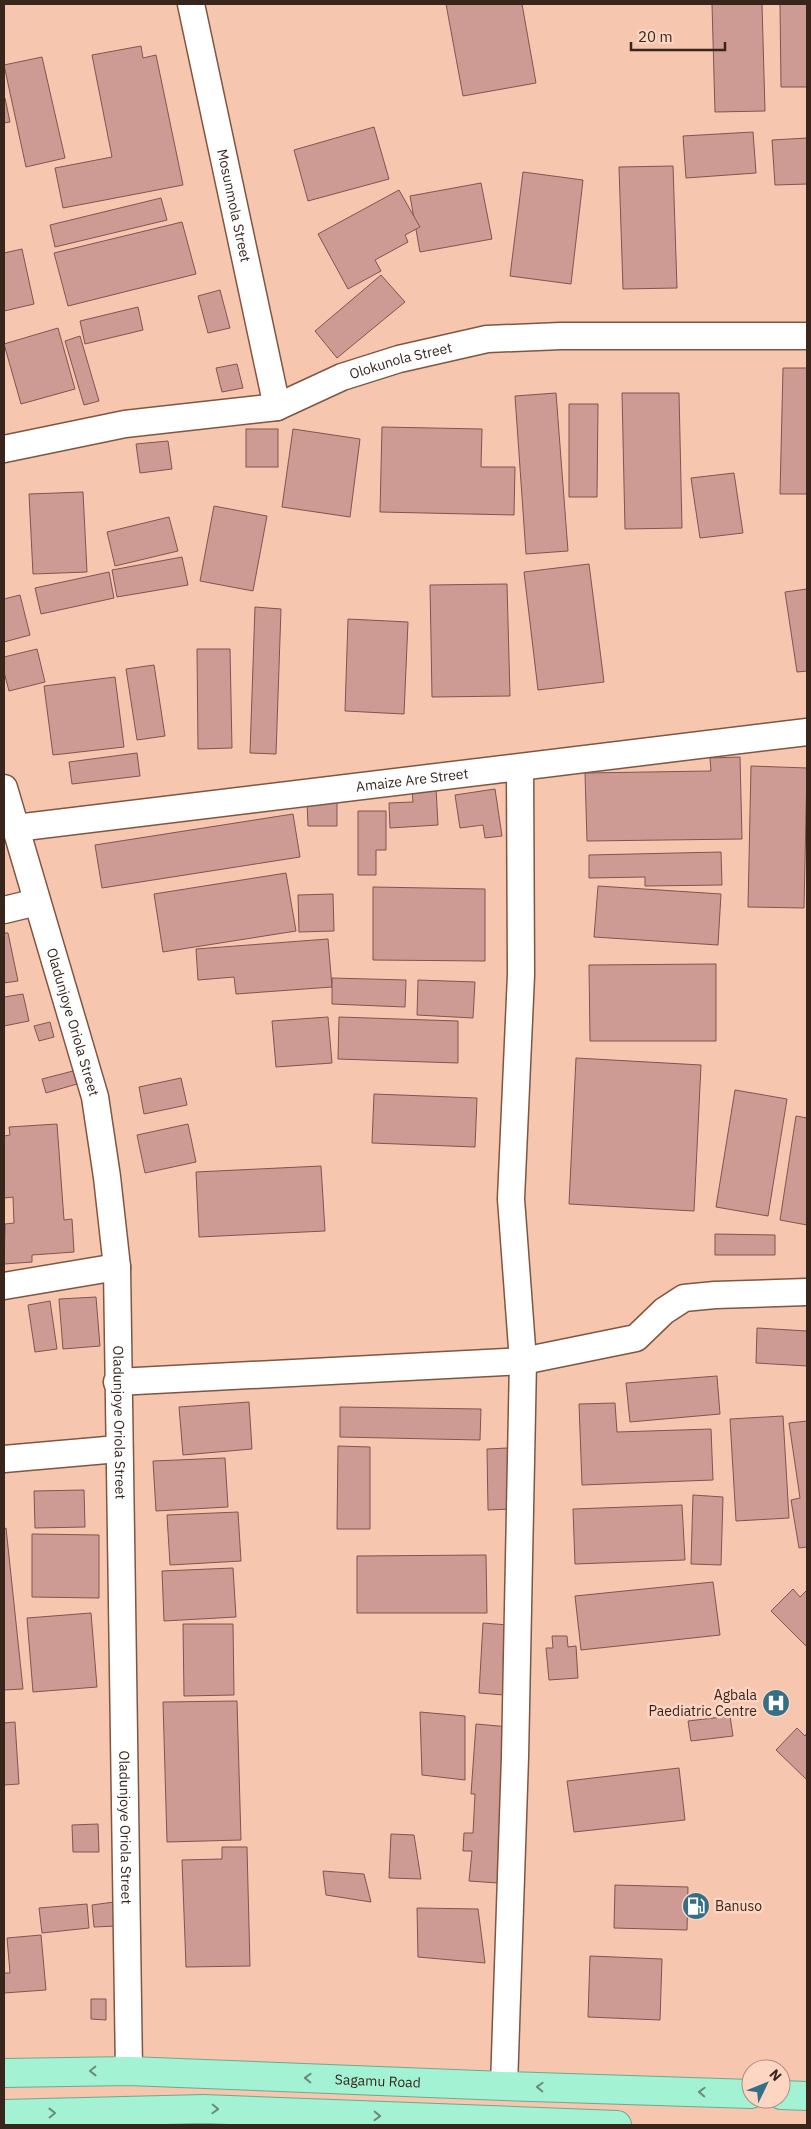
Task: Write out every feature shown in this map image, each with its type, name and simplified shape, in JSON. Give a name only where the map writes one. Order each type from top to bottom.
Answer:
[{"type":"highway","name":"Sagamu Road","points":[[4,2073],[129,2070],[741,2094]]},
{"type":"highway","points":[[791,2095],[807,2096]]},
{"type":"highway","points":[[4,2114],[204,2109],[617,2125]]},
{"type":"street","name":"Mosunmola Street","points":[[191,4],[278,408]]},
{"type":"street","name":"Olokunola Street","points":[[4,449],[125,424],[278,408],[342,378],[399,359],[487,338],[561,336],[807,336]]},
{"type":"street","name":"Amaize Are Street","points":[[16,828],[807,732]]},
{"type":"street","points":[[504,2086],[515,1766],[523,1361],[511,1199],[521,975],[520,768]]},
{"type":"street","name":"Oladunjoye Oriola Street","points":[[4,788],[95,1097],[107,1177],[116,1267],[129,2070]]},
{"type":"street","points":[[4,910],[37,902]]},
{"type":"street","points":[[4,1286],[116,1267]]},
{"type":"street","points":[[117,1382],[523,1361],[636,1338],[664,1311],[684,1298],[807,1292]]},
{"type":"street","points":[[4,1459],[118,1449]]},
{"type":"building","points":[[446,4],[522,4],[536,83],[463,96]]},
{"type":"building","points":[[712,4],[762,4],[765,111],[715,112]]},
{"type":"building","points":[[780,4],[807,4],[807,87],[781,87]]},
{"type":"building","points":[[141,46],[143,58],[156,55],[183,185],[63,208],[55,168],[112,157],[92,55]]},
{"type":"building","points":[[42,57],[65,158],[26,167],[4,65]]},
{"type":"building","points":[[4,99],[10,122],[4,123]]},
{"type":"building","points":[[374,127],[389,179],[308,201],[294,150]]},
{"type":"building","points":[[753,132],[756,173],[686,178],[683,136]]},
{"type":"building","points":[[807,138],[807,184],[775,185],[772,140]]},
{"type":"building","points":[[673,166],[677,288],[623,289],[619,167]]},
{"type":"building","points":[[523,172],[583,180],[571,284],[510,276]]},
{"type":"building","points":[[481,183],[492,239],[420,252],[410,196]]},
{"type":"building","points":[[399,190],[420,227],[405,235],[408,242],[375,260],[381,271],[348,289],[318,234]]},
{"type":"building","points":[[161,198],[167,220],[55,247],[50,225]]},
{"type":"building","points":[[182,222],[196,274],[68,306],[54,253]]},
{"type":"building","points":[[22,249],[34,304],[4,311],[4,253]]},
{"type":"building","points":[[381,275],[405,302],[337,358],[315,331]]},
{"type":"building","points":[[220,290],[230,328],[208,333],[198,296]]},
{"type":"building","points":[[138,307],[143,330],[85,344],[80,321]]},
{"type":"building","points":[[58,328],[75,389],[21,404],[4,344]]},
{"type":"building","points":[[80,336],[99,401],[84,405],[65,341]]},
{"type":"building","points":[[237,364],[243,388],[222,392],[216,368]]},
{"type":"building","points":[[783,368],[807,368],[807,494],[780,494]]},
{"type":"building","points":[[556,393],[568,551],[526,554],[515,396]]},
{"type":"building","points":[[622,393],[679,393],[682,528],[625,529]]},
{"type":"building","points":[[569,404],[598,404],[597,497],[569,497]]},
{"type":"building","points":[[382,427],[482,429],[481,467],[515,467],[514,515],[380,512]]},
{"type":"building","points":[[246,429],[278,429],[278,467],[246,467]]},
{"type":"building","points":[[293,429],[360,439],[350,517],[282,507]]},
{"type":"building","points":[[168,441],[172,469],[140,473],[136,444]]},
{"type":"building","points":[[734,473],[743,533],[700,538],[691,478]]},
{"type":"building","points":[[83,492],[87,572],[33,574],[29,494]]},
{"type":"building","points":[[214,506],[267,516],[253,591],[200,581]]},
{"type":"building","points":[[169,517],[178,551],[115,566],[107,532]]},
{"type":"building","points":[[182,557],[188,585],[117,597],[112,570]]},
{"type":"building","points":[[589,564],[604,682],[538,690],[524,572]]},
{"type":"building","points":[[109,572],[114,598],[41,614],[35,588]]},
{"type":"building","points":[[507,584],[510,696],[432,697],[430,585]]},
{"type":"building","points":[[807,589],[807,671],[797,672],[785,592]]},
{"type":"building","points":[[20,595],[30,635],[4,642],[4,599]]},
{"type":"building","points":[[255,607],[281,609],[276,754],[250,753]]},
{"type":"building","points":[[348,619],[408,622],[404,714],[345,711]]},
{"type":"building","points":[[37,649],[45,682],[9,691],[4,672],[4,657]]},
{"type":"building","points":[[197,649],[230,649],[232,748],[198,749]]},
{"type":"building","points":[[154,665],[165,736],[137,740],[126,669]]},
{"type":"building","points":[[115,677],[124,747],[53,755],[44,686]]},
{"type":"building","points":[[137,753],[140,776],[72,784],[69,762]]},
{"type":"building","points":[[740,757],[742,839],[587,841],[585,773],[711,771],[710,758]]},
{"type":"building","points":[[751,766],[807,768],[804,908],[748,907]]},
{"type":"building","points":[[436,788],[438,825],[390,828],[389,803],[413,802],[412,789]]},
{"type":"building","points":[[495,789],[502,836],[485,838],[483,825],[460,828],[455,795]]},
{"type":"building","points":[[307,802],[337,802],[337,826],[308,826]]},
{"type":"building","points":[[358,811],[386,811],[386,850],[376,850],[376,875],[358,875]]},
{"type":"building","points":[[293,814],[300,857],[102,888],[95,845]]},
{"type":"building","points":[[721,852],[722,885],[645,886],[645,877],[589,878],[589,855]]},
{"type":"building","points":[[286,873],[296,931],[163,952],[154,894]]},
{"type":"building","points":[[598,886],[721,894],[718,945],[594,937]]},
{"type":"building","points":[[373,887],[485,889],[485,961],[373,960]]},
{"type":"building","points":[[333,894],[334,931],[299,932],[298,895]]},
{"type":"building","points":[[4,933],[8,933],[18,981],[4,983]]},
{"type":"building","points":[[328,939],[332,987],[236,994],[234,977],[198,980],[196,949]]},
{"type":"building","points":[[716,964],[716,1041],[590,1041],[589,965]]},
{"type":"building","points":[[332,978],[406,980],[405,1007],[332,1004]]},
{"type":"building","points":[[418,980],[475,982],[473,1018],[417,1015]]},
{"type":"building","points":[[23,994],[29,1021],[4,1026],[4,997]]},
{"type":"building","points":[[328,1017],[332,1063],[276,1067],[272,1021]]},
{"type":"building","points":[[339,1017],[458,1021],[458,1063],[338,1059]]},
{"type":"building","points":[[50,1022],[54,1037],[39,1041],[34,1026]]},
{"type":"building","points":[[576,1058],[701,1065],[694,1211],[569,1204]]},
{"type":"building","points":[[73,1071],[77,1084],[46,1093],[42,1079]]},
{"type":"building","points":[[181,1078],[187,1105],[144,1114],[139,1087]]},
{"type":"building","points":[[735,1090],[787,1099],[768,1216],[716,1207]]},
{"type":"building","points":[[374,1094],[477,1098],[475,1147],[372,1143]]},
{"type":"building","points":[[796,1116],[807,1118],[807,1225],[780,1220]]},
{"type":"building","points":[[57,1124],[64,1220],[72,1219],[74,1252],[32,1255],[32,1262],[4,1264],[5,1224],[14,1223],[13,1197],[4,1198],[4,1136],[10,1135],[9,1127]]},
{"type":"building","points":[[188,1124],[196,1162],[145,1173],[137,1135]]},
{"type":"building","points":[[321,1166],[325,1231],[199,1237],[196,1172]]},
{"type":"building","points":[[715,1234],[775,1235],[775,1255],[715,1255]]},
{"type":"building","points":[[96,1297],[100,1346],[63,1349],[59,1299]]},
{"type":"building","points":[[50,1301],[57,1349],[35,1352],[28,1305]]},
{"type":"building","points":[[757,1328],[807,1331],[807,1366],[756,1363]]},
{"type":"building","points":[[717,1376],[720,1414],[630,1422],[626,1383]]},
{"type":"building","points":[[249,1402],[252,1449],[183,1455],[179,1407]]},
{"type":"building","points":[[615,1403],[617,1432],[711,1429],[713,1480],[582,1485],[579,1404]]},
{"type":"building","points":[[340,1407],[481,1409],[480,1440],[340,1437]]},
{"type":"building","points":[[783,1416],[789,1518],[736,1521],[730,1419]]},
{"type":"building","points":[[807,1421],[807,1547],[799,1548],[791,1500],[800,1498],[789,1423]]},
{"type":"building","points":[[338,1446],[370,1447],[370,1529],[337,1529]]},
{"type":"building","points":[[508,1448],[510,1509],[488,1510],[487,1449]]},
{"type":"building","points":[[225,1458],[228,1507],[156,1511],[153,1461]]},
{"type":"building","points":[[84,1490],[85,1527],[35,1528],[34,1491]]},
{"type":"building","points":[[693,1495],[723,1497],[721,1565],[691,1564]]},
{"type":"building","points":[[682,1505],[685,1560],[575,1564],[573,1509]]},
{"type":"building","points":[[238,1512],[241,1561],[170,1565],[167,1515]]},
{"type":"building","points":[[6,1528],[23,1689],[4,1690],[4,1529]]},
{"type":"building","points":[[32,1534],[99,1535],[99,1598],[32,1597]]},
{"type":"building","points":[[486,1555],[487,1613],[357,1613],[357,1556]]},
{"type":"building","points":[[233,1568],[236,1617],[164,1621],[162,1571]]},
{"type":"building","points":[[713,1582],[720,1635],[581,1650],[575,1596]]},
{"type":"building","points":[[793,1589],[800,1597],[807,1590],[807,1647],[771,1611]]},
{"type":"building","points":[[91,1613],[97,1687],[33,1692],[27,1618]]},
{"type":"building","points":[[483,1623],[508,1625],[504,1695],[479,1693]]},
{"type":"building","points":[[183,1624],[233,1624],[234,1695],[184,1696]]},
{"type":"building","points":[[552,1636],[567,1636],[568,1647],[576,1646],[578,1678],[549,1680],[546,1648],[553,1648]]},
{"type":"building","points":[[237,1701],[241,1840],[167,1842],[163,1702]]},
{"type":"building","points":[[420,1712],[465,1716],[465,1780],[422,1775]]},
{"type":"building","points":[[730,1716],[733,1736],[691,1741],[688,1721]]},
{"type":"building","points":[[15,1722],[19,1784],[4,1785],[4,1723]]},
{"type":"building","points":[[476,1724],[510,1727],[498,1883],[469,1881],[472,1851],[463,1851],[464,1833],[473,1833],[475,1794],[471,1794]]},
{"type":"building","points":[[797,1728],[805,1736],[807,1733],[807,1780],[776,1750]]},
{"type":"building","points":[[679,1768],[685,1820],[574,1832],[567,1781]]},
{"type":"building","points":[[98,1824],[99,1852],[73,1852],[72,1825]]},
{"type":"building","points":[[391,1834],[414,1835],[421,1879],[389,1878]]},
{"type":"building","points":[[222,1847],[247,1847],[250,1966],[186,1967],[182,1860],[222,1859]]},
{"type":"building","points":[[323,1871],[364,1874],[371,1902],[326,1895]]},
{"type":"building","points":[[615,1885],[688,1887],[687,1930],[614,1928]]},
{"type":"building","points":[[114,1902],[117,1926],[94,1927],[92,1905]]},
{"type":"building","points":[[87,1904],[89,1928],[42,1933],[39,1908]]},
{"type":"building","points":[[417,1908],[478,1909],[485,1963],[418,1957]]},
{"type":"building","points":[[41,1935],[46,1990],[4,1993],[4,1973],[10,1973],[7,1938]]},
{"type":"building","points":[[590,1956],[662,1959],[660,2020],[588,2017]]},
{"type":"building","points":[[91,1999],[106,1999],[106,2020],[91,2019]]},
{"type":"place","name":"Agbala Paediatric Centre","points":[[776,1703]]},
{"type":"place","name":"Banuso","points":[[696,1906]]}]
